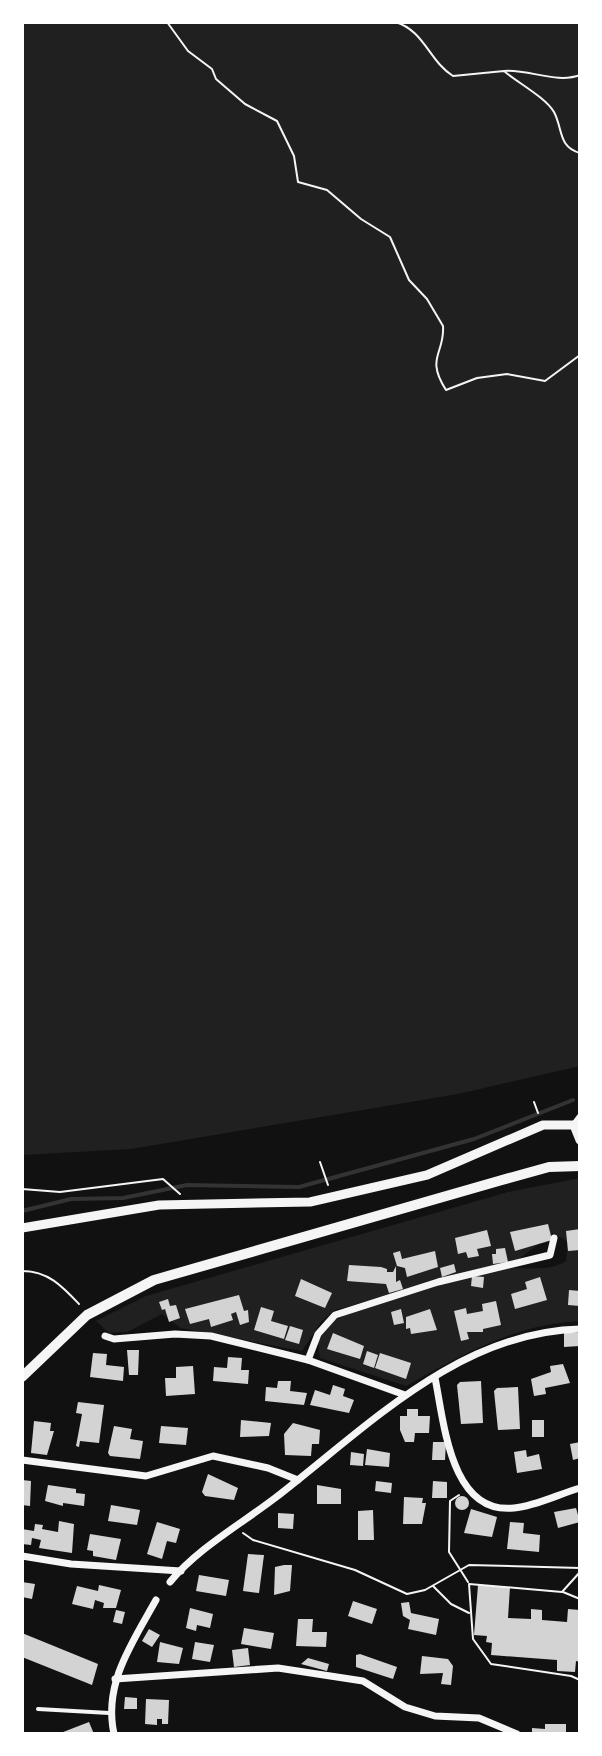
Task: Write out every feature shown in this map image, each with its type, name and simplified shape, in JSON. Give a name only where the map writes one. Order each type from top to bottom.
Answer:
[{"type":"main road","points":[[22,1377],[87,1315],[154,1280],[549,1167],[580,1166]]},
{"type":"street","points":[[22,1228],[159,1205],[296,1203],[333,1197],[427,1175],[543,1125],[577,1121],[580,1140]]},
{"type":"street","points":[[308,1360],[318,1334],[335,1315],[438,1282],[550,1255],[554,1238]]},
{"type":"street","points":[[170,1582],[405,1395],[467,1357],[509,1340],[580,1329]]},
{"type":"street","points":[[105,1336],[114,1339],[175,1334],[211,1336],[308,1360],[405,1395]]},
{"type":"street","points":[[435,1378],[450,1446],[467,1490],[491,1505],[514,1508],[580,1488]]},
{"type":"street","points":[[22,1460],[133,1476],[164,1472],[213,1456],[268,1468],[298,1480]]},
{"type":"street","points":[[22,1556],[71,1564],[181,1571]]},
{"type":"street","points":[[114,1734],[109,1713],[115,1679],[156,1600]]},
{"type":"street","points":[[115,1679],[278,1668],[363,1681],[405,1707],[435,1716],[479,1718],[517,1734]]},
{"type":"lane","points":[[38,1709],[109,1713]]},
{"type":"path","points":[[167,22],[188,51],[212,69],[216,79],[245,104],[277,121],[294,156],[298,182],[327,190],[361,219],[390,237],[409,280],[427,299],[444,329],[436,349],[436,372],[446,390],[477,378],[507,374],[545,381],[580,355]]},
{"type":"path","points":[[395,22],[421,38],[435,61],[453,76],[524,70],[565,79],[580,75]]},
{"type":"path","points":[[504,71],[553,111],[563,141],[571,151],[580,153]]},
{"type":"path","points":[[534,1102],[543,1125]]},
{"type":"path","points":[[320,1162],[333,1197]]},
{"type":"path","points":[[22,1189],[48,1192],[163,1179],[171,1183],[179,1194]]},
{"type":"path","points":[[22,1271],[34,1271],[57,1281],[78,1303]]},
{"type":"path","points":[[467,1490],[450,1501],[449,1552],[469,1584],[473,1639],[491,1664],[580,1680]]},
{"type":"path","points":[[235,1528],[253,1540],[355,1570],[398,1592],[415,1593],[469,1565],[580,1570]]},
{"type":"path","points":[[562,1592],[580,1570]]},
{"type":"path","points":[[469,1584],[562,1592],[580,1599]]},
{"type":"path","points":[[433,1585],[451,1604],[469,1613]]},
{"type":"shaded area","points":[[22,22],[580,22],[580,1066],[458,1094],[131,1149],[22,1155]]},
{"type":"shaded area","points":[[580,1178],[580,1321],[556,1323],[511,1335],[406,1386],[320,1358],[318,1342],[330,1322],[392,1298],[463,1277],[505,1269],[559,1265],[566,1261],[568,1242],[553,1233],[519,1259],[335,1310],[321,1322],[302,1351],[181,1328],[162,1314],[127,1332],[109,1333],[96,1321],[146,1296],[508,1192]]},
{"type":"building","points":[[548,1224],[552,1240],[515,1251],[510,1232]]},
{"type":"building","points":[[580,1229],[580,1250],[568,1251],[566,1231]]},
{"type":"building","points":[[487,1230],[491,1246],[477,1249],[479,1256],[468,1258],[466,1252],[458,1254],[455,1238]]},
{"type":"building","points":[[505,1248],[508,1262],[493,1264],[492,1254],[496,1254],[496,1249]]},
{"type":"building","points":[[400,1251],[402,1259],[435,1251],[438,1267],[407,1277],[405,1268],[397,1266],[393,1253]]},
{"type":"building","points":[[454,1264],[456,1272],[442,1277],[440,1268]]},
{"type":"building","points":[[349,1265],[381,1267],[387,1272],[393,1272],[396,1266],[396,1282],[400,1280],[403,1289],[389,1293],[386,1284],[347,1281]]},
{"type":"building","points":[[472,1276],[484,1277],[483,1288],[471,1286]]},
{"type":"building","points":[[540,1277],[547,1300],[515,1309],[511,1294],[527,1289],[525,1282]]},
{"type":"building","points":[[301,1279],[332,1293],[325,1308],[295,1296]]},
{"type":"building","points":[[569,1290],[580,1291],[580,1306],[568,1305]]},
{"type":"building","points":[[239,1295],[244,1311],[248,1310],[249,1322],[240,1325],[236,1312],[231,1314],[233,1320],[211,1327],[209,1319],[190,1324],[185,1309]]},
{"type":"building","points":[[168,1299],[170,1306],[176,1305],[180,1318],[169,1322],[159,1302]]},
{"type":"building","points":[[496,1301],[501,1325],[483,1329],[483,1332],[467,1332],[469,1339],[461,1341],[454,1311],[466,1308],[467,1314],[483,1311],[482,1304]]},
{"type":"building","points":[[261,1307],[274,1311],[271,1321],[288,1326],[284,1339],[254,1330]]},
{"type":"building","points":[[401,1309],[404,1323],[394,1325],[391,1312]]},
{"type":"building","points":[[430,1309],[437,1330],[411,1334],[410,1328],[406,1329],[406,1317]]},
{"type":"building","points":[[290,1326],[303,1330],[299,1344],[285,1340]]},
{"type":"building","points":[[333,1333],[364,1346],[360,1359],[327,1349]]},
{"type":"building","points":[[564,1333],[580,1333],[580,1346],[564,1347]]},
{"type":"building","points":[[127,1350],[139,1350],[138,1375],[129,1375]]},
{"type":"building","points":[[367,1351],[378,1355],[374,1368],[363,1364]]},
{"type":"building","points":[[93,1353],[107,1354],[106,1365],[124,1367],[123,1381],[90,1377]]},
{"type":"building","points":[[380,1353],[411,1363],[406,1379],[375,1368]]},
{"type":"building","points":[[228,1357],[242,1358],[241,1370],[249,1370],[248,1384],[213,1381],[214,1367],[227,1368]]},
{"type":"building","points":[[563,1364],[570,1383],[545,1388],[546,1394],[534,1396],[531,1379],[551,1372],[550,1366]]},
{"type":"building","points":[[193,1366],[195,1394],[166,1396],[165,1378],[176,1378],[176,1367]]},
{"type":"building","points":[[278,1381],[291,1381],[290,1391],[307,1393],[304,1405],[265,1401],[266,1387],[277,1388]]},
{"type":"building","points":[[481,1381],[483,1423],[461,1424],[457,1385],[460,1382]]},
{"type":"building","points":[[333,1385],[345,1389],[343,1396],[354,1400],[349,1413],[310,1405],[315,1390],[330,1395]]},
{"type":"building","points":[[518,1387],[520,1429],[498,1430],[494,1391],[497,1388]]},
{"type":"building","points":[[78,1402],[104,1405],[99,1443],[80,1441],[79,1447],[76,1446],[82,1414],[76,1413]]},
{"type":"building","points":[[407,1409],[418,1409],[418,1416],[430,1416],[429,1433],[415,1433],[414,1442],[405,1442],[400,1430],[400,1416],[407,1416]]},
{"type":"building","points":[[241,1420],[271,1423],[269,1436],[240,1437]]},
{"type":"building","points":[[532,1420],[544,1420],[544,1437],[532,1437]]},
{"type":"building","points":[[34,1421],[51,1423],[50,1431],[54,1431],[47,1455],[31,1453]]},
{"type":"building","points":[[293,1423],[320,1430],[319,1444],[312,1444],[311,1456],[285,1455],[284,1434]]},
{"type":"building","points":[[114,1426],[132,1429],[130,1439],[143,1441],[140,1459],[110,1456]]},
{"type":"building","points":[[161,1426],[188,1428],[186,1445],[159,1443]]},
{"type":"building","points":[[433,1442],[446,1442],[445,1460],[432,1460]]},
{"type":"building","points":[[580,1442],[580,1458],[573,1460],[570,1444]]},
{"type":"building","points":[[367,1449],[390,1453],[389,1467],[365,1465]]},
{"type":"building","points":[[526,1450],[527,1457],[539,1454],[542,1469],[517,1473],[514,1452]]},
{"type":"building","points":[[351,1452],[364,1454],[363,1466],[350,1465]]},
{"type":"building","points":[[208,1474],[238,1488],[234,1500],[205,1496],[202,1492]]},
{"type":"building","points":[[22,1480],[31,1481],[30,1506],[22,1505]]},
{"type":"building","points":[[376,1481],[392,1483],[391,1493],[375,1491]]},
{"type":"building","points":[[433,1481],[447,1482],[447,1498],[432,1498]]},
{"type":"building","points":[[48,1485],[76,1489],[76,1493],[85,1494],[84,1506],[63,1503],[63,1506],[45,1501]]},
{"type":"building","points":[[317,1485],[341,1489],[341,1504],[317,1504]]},
{"type":"building","points":[[462,1496],[469,1503],[462,1510],[455,1503]]},
{"type":"building","points":[[404,1497],[423,1498],[422,1503],[426,1503],[422,1524],[403,1524]]},
{"type":"building","points":[[111,1505],[140,1510],[137,1525],[108,1521]]},
{"type":"building","points":[[576,1508],[580,1522],[558,1528],[554,1512]]},
{"type":"building","points":[[471,1509],[497,1517],[492,1537],[464,1533]]},
{"type":"building","points":[[373,1510],[374,1540],[358,1540],[358,1511]]},
{"type":"building","points":[[278,1513],[294,1514],[293,1529],[278,1528]]},
{"type":"building","points":[[59,1521],[74,1524],[72,1553],[39,1548],[41,1540],[32,1538],[31,1545],[22,1544],[22,1529],[34,1531],[35,1524],[43,1525],[42,1529],[58,1532]]},
{"type":"building","points":[[157,1522],[180,1529],[176,1543],[167,1541],[162,1559],[147,1554]]},
{"type":"building","points":[[510,1522],[524,1523],[523,1533],[540,1535],[539,1552],[507,1549]]},
{"type":"building","points":[[90,1534],[121,1539],[116,1560],[93,1556],[93,1551],[87,1550]]},
{"type":"building","points":[[248,1554],[264,1555],[259,1593],[243,1591]]},
{"type":"building","points":[[292,1565],[290,1591],[274,1595],[275,1567]]},
{"type":"building","points":[[199,1575],[229,1580],[226,1596],[196,1591]]},
{"type":"building","points":[[22,1582],[35,1584],[32,1599],[22,1597]]},
{"type":"building","points":[[99,1585],[121,1590],[116,1608],[103,1608],[104,1603],[95,1600],[93,1609],[72,1604],[77,1586],[98,1591]]},
{"type":"building","points":[[478,1585],[510,1587],[508,1618],[531,1619],[531,1609],[542,1610],[542,1620],[567,1622],[568,1609],[580,1610],[580,1662],[576,1661],[575,1672],[557,1671],[557,1660],[491,1655],[492,1643],[486,1642],[487,1636],[474,1635]]},
{"type":"building","points":[[353,1601],[377,1609],[372,1624],[348,1616]]},
{"type":"building","points":[[409,1602],[411,1613],[439,1619],[436,1635],[408,1629],[410,1620],[403,1616],[401,1603]]},
{"type":"building","points":[[190,1608],[213,1614],[210,1628],[197,1625],[196,1631],[186,1628]]},
{"type":"building","points":[[116,1610],[125,1612],[122,1624],[113,1622]]},
{"type":"building","points":[[298,1619],[313,1619],[312,1632],[327,1632],[326,1647],[296,1646]]},
{"type":"building","points":[[244,1628],[274,1633],[271,1649],[241,1644]]},
{"type":"building","points":[[149,1629],[160,1635],[152,1647],[142,1641]]},
{"type":"building","points":[[22,1633],[98,1664],[92,1685],[22,1657]]},
{"type":"building","points":[[160,1642],[183,1648],[179,1664],[157,1662]]},
{"type":"building","points":[[195,1642],[214,1645],[210,1662],[192,1659]]},
{"type":"building","points":[[248,1648],[250,1665],[234,1667],[232,1650]]},
{"type":"building","points":[[356,1655],[397,1667],[393,1679],[356,1667]]},
{"type":"building","points":[[422,1656],[448,1659],[453,1666],[451,1685],[441,1684],[443,1673],[420,1674]]},
{"type":"building","points":[[308,1658],[329,1664],[327,1671],[301,1664]]},
{"type":"building","points":[[125,1697],[137,1698],[137,1709],[124,1709]]},
{"type":"building","points":[[146,1699],[169,1700],[168,1724],[162,1724],[162,1719],[157,1719],[157,1725],[145,1724]]},
{"type":"building","points":[[89,1722],[94,1734],[58,1734]]},
{"type":"building","points":[[545,1724],[566,1724],[566,1734],[532,1734],[532,1728],[545,1729]]},
{"type":"waterway","points":[[22,1211],[71,1199],[123,1198],[187,1185],[299,1187],[474,1139],[573,1100]]}]
